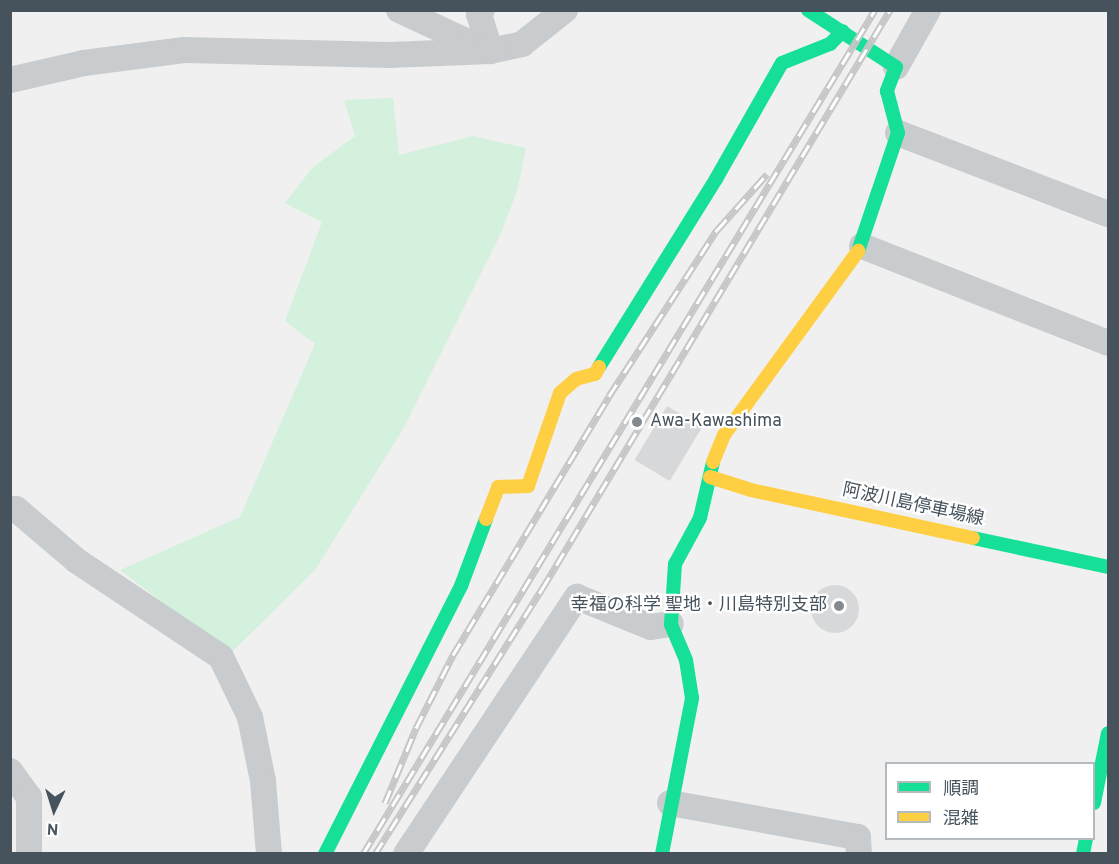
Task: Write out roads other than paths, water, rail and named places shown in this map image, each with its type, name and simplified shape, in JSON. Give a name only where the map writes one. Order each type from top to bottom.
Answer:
[{"type":"street","points":[[399,10],[490,51]]},
{"type":"street","points":[[482,10],[479,14],[490,51]]},
{"type":"street","points":[[10,80],[84,63],[184,50],[390,54],[490,51],[522,44],[564,10]]},
{"type":"street","points":[[808,10],[896,68]]},
{"type":"street","points":[[662,854],[692,698],[686,660],[671,624],[675,564],[700,518],[724,435],[862,246],[898,133],[887,91],[896,68],[928,10]]},
{"type":"street","points":[[325,854],[461,586],[498,487],[528,486],[560,393],[576,379],[595,374],[716,179],[783,63],[830,44],[843,32]]},
{"type":"street","points":[[898,133],[1108,214]]},
{"type":"street","points":[[862,246],[1108,343]]},
{"type":"street","name":"阿波川島停車場線","points":[[710,477],[751,490],[1108,567]]},
{"type":"street","points":[[10,510],[16,509],[77,561],[220,657],[250,717],[262,781],[269,854]]},
{"type":"street","points":[[406,854],[577,597],[651,627],[671,624]]},
{"type":"street","points":[[1095,798],[1108,733]]},
{"type":"street","points":[[10,771],[30,797],[29,854]]},
{"type":"street","points":[[670,803],[858,837],[860,854]]},
{"type":"railway","points":[[363,854],[875,10]]},
{"type":"railway","points":[[375,854],[542,589],[890,10]]},
{"type":"railway","points":[[385,803],[416,728],[453,655],[609,396],[717,230],[767,174]]},
{"type":"place","name":"Awa-Kawashima","points":[[637,422]]},
{"type":"place","name":"幸福の科学 聖地・川島特別支部","points":[[839,606]]}]
